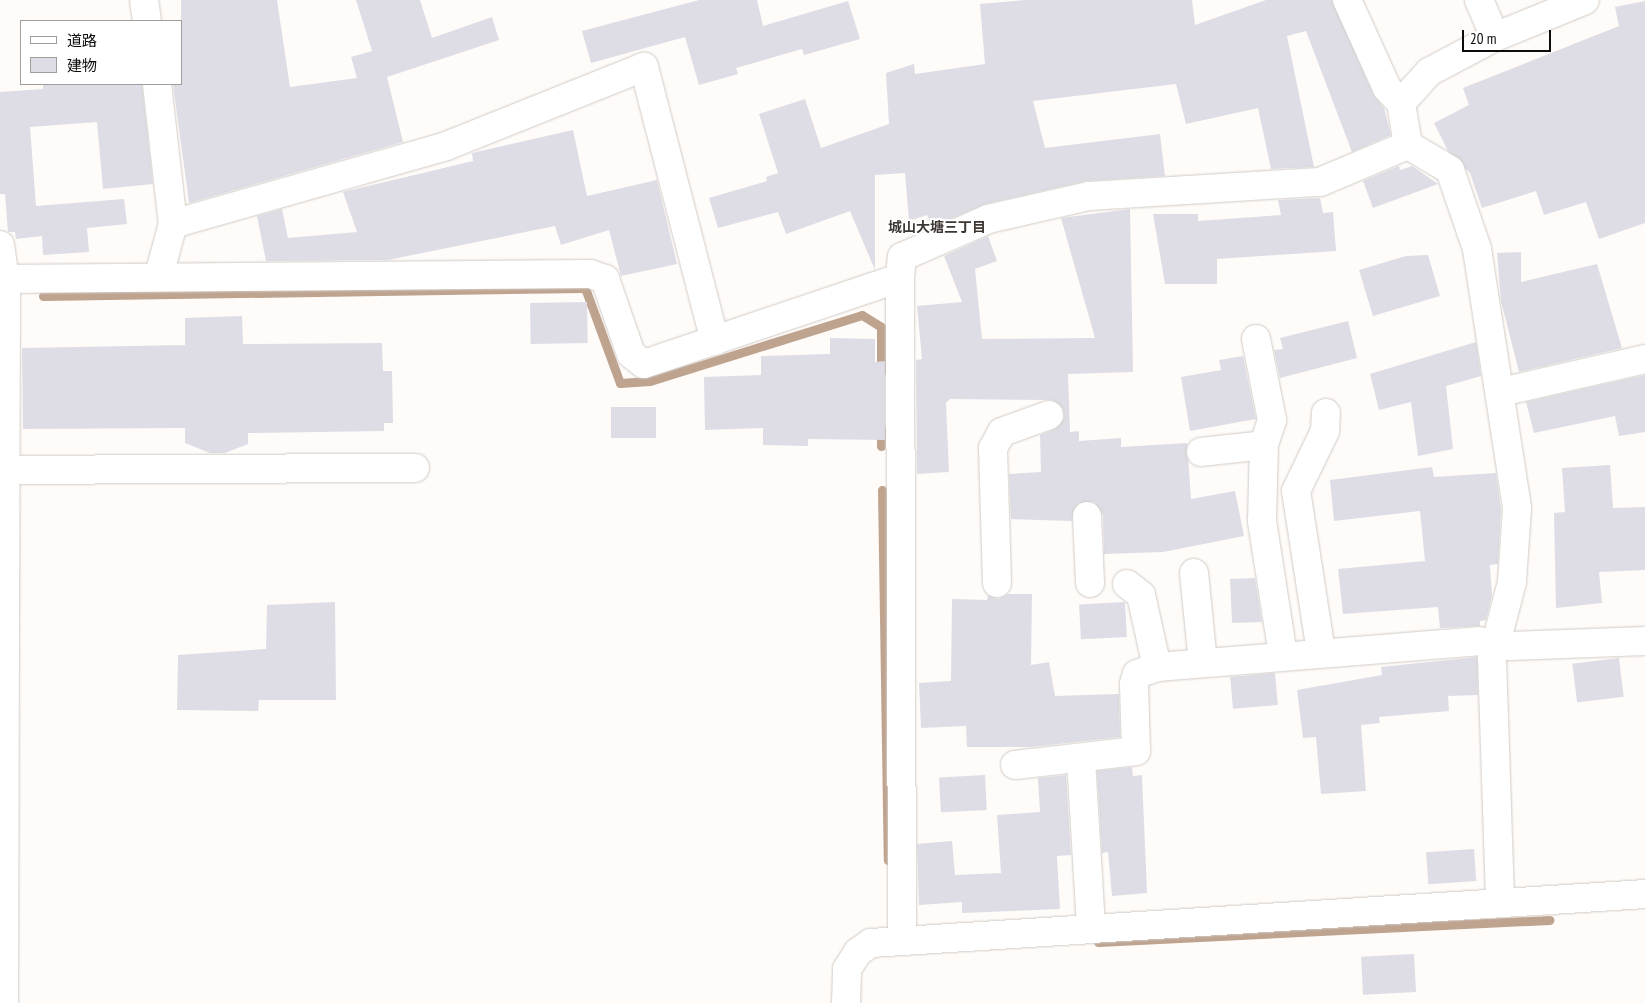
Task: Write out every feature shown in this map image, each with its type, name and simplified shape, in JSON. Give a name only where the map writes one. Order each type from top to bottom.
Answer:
[{"type":"street","points":[[144,0],[147,20]]},
{"type":"street","points":[[1348,0],[1387,88],[1400,104],[1408,145],[1450,170],[1477,249],[1486,326],[1501,392],[1517,508],[1516,546],[1512,582],[1494,641],[1500,903]]},
{"type":"street","points":[[1479,0],[1495,37]]},
{"type":"street","points":[[1400,104],[1429,72],[1495,37],[1586,0]]},
{"type":"street","points":[[173,224],[446,146],[644,67],[715,341]]},
{"type":"street","points":[[157,85],[173,224],[159,275]]},
{"type":"street","points":[[902,939],[900,278],[902,257],[988,219],[1089,196],[1320,182],[1408,145]]},
{"type":"street","points":[[0,245],[4,279],[2,470],[4,1003]]},
{"type":"street","points":[[4,279],[159,275],[590,274],[605,279],[631,354],[644,364],[900,278]]},
{"type":"street","points":[[1256,339],[1272,420],[1264,445],[1262,521],[1283,655]]},
{"type":"street","points":[[1501,392],[1645,359]]},
{"type":"street","points":[[1321,652],[1296,491],[1325,432],[1326,413]]},
{"type":"street","points":[[997,583],[993,448],[1002,432],[1049,415]]},
{"type":"street","points":[[1201,452],[1264,445]]},
{"type":"street","points":[[2,470],[416,468]]},
{"type":"street","points":[[1087,516],[1090,583]]},
{"type":"street","points":[[1194,573],[1203,663]]},
{"type":"street","points":[[1127,584],[1141,595],[1157,667]]},
{"type":"street","points":[[1016,765],[1081,759],[1136,751],[1134,684],[1137,674],[1157,667],[1321,652],[1494,641],[1511,646],[1645,641]]},
{"type":"street","points":[[1081,759],[1091,927]]},
{"type":"street","points":[[846,1003],[846,969],[858,952],[871,943],[902,939],[1091,927],[1645,894]]},
{"type":"building","points":[[181,0],[277,0],[290,87],[357,78],[351,57],[372,51],[356,0],[420,0],[432,38],[492,17],[499,40],[387,77],[403,142],[189,203],[173,85],[182,85]]},
{"type":"building","points":[[699,0],[757,0],[763,26],[848,1],[860,39],[804,55],[802,49],[736,68],[738,74],[699,85],[685,37],[591,63],[582,31]]},
{"type":"building","points":[[1026,0],[1192,0],[1195,25],[1266,0],[1332,0],[1373,94],[1384,108],[1391,135],[1352,152],[1306,31],[1287,36],[1314,167],[1271,169],[1258,108],[1186,124],[1176,84],[1033,101],[1045,148],[1160,134],[1165,176],[1086,181],[985,204],[932,227],[927,215],[909,221],[905,173],[875,175],[875,270],[850,211],[786,234],[778,212],[718,228],[709,198],[767,181],[766,177],[778,173],[759,114],[805,99],[821,148],[889,124],[886,73],[914,64],[915,74],[985,64],[980,4]]},
{"type":"building","points":[[1645,1],[1645,223],[1599,239],[1586,202],[1544,215],[1536,191],[1482,208],[1470,173],[1448,151],[1434,123],[1469,105],[1463,88],[1619,26],[1615,7]]},
{"type":"building","points":[[43,85],[142,85],[153,184],[103,189],[97,122],[30,127],[36,206],[124,199],[127,224],[87,228],[89,252],[43,255],[42,236],[16,239],[15,232],[8,232],[5,194],[0,194],[0,92],[43,89]]},
{"type":"building","points":[[573,130],[587,196],[657,180],[677,264],[621,276],[609,230],[561,245],[555,226],[388,260],[266,261],[257,216],[282,209],[288,238],[357,232],[343,192],[473,161],[472,153]]},
{"type":"building","points":[[1399,166],[1400,170],[1412,166],[1438,184],[1373,208],[1363,181]]},
{"type":"building","points":[[1320,198],[1323,213],[1333,212],[1336,251],[1217,259],[1217,284],[1165,284],[1153,214],[1198,214],[1198,221],[1281,215],[1278,200]]},
{"type":"building","points":[[1130,209],[1133,372],[1068,374],[1070,432],[1079,431],[1079,441],[1121,438],[1121,447],[1187,443],[1191,499],[1235,491],[1244,536],[1163,552],[1104,554],[1103,515],[1094,502],[1078,503],[1072,521],[1011,519],[1009,474],[1041,472],[1040,435],[1055,429],[1064,418],[1063,409],[1052,400],[950,399],[946,403],[949,472],[917,474],[916,360],[922,359],[917,306],[962,302],[944,256],[988,236],[997,261],[975,269],[982,339],[1095,338],[1061,218]]},
{"type":"building","points":[[1521,252],[1521,282],[1597,264],[1622,348],[1519,372],[1501,301],[1497,253]]},
{"type":"building","points":[[1428,255],[1440,296],[1373,316],[1359,270],[1406,256]]},
{"type":"building","points":[[587,302],[588,343],[531,344],[530,303]]},
{"type":"building","points":[[242,316],[243,344],[382,343],[383,371],[392,371],[393,423],[384,423],[384,431],[248,433],[248,444],[225,453],[210,453],[185,443],[185,428],[23,429],[22,348],[185,345],[185,318]]},
{"type":"building","points":[[1348,321],[1357,358],[1280,378],[1274,350],[1283,349],[1280,338]]},
{"type":"building","points":[[830,338],[875,339],[875,362],[885,361],[885,440],[808,439],[808,446],[763,445],[763,428],[705,430],[704,377],[761,375],[761,356],[830,354]]},
{"type":"building","points":[[1476,342],[1481,376],[1446,386],[1453,449],[1418,456],[1411,402],[1379,410],[1370,374]]},
{"type":"building","points":[[1243,356],[1256,419],[1190,431],[1181,377],[1221,370],[1219,360]]},
{"type":"building","points":[[1645,375],[1645,432],[1619,436],[1615,416],[1534,433],[1526,402]]},
{"type":"building","points":[[611,407],[656,407],[656,438],[611,438]]},
{"type":"building","points":[[1610,465],[1613,508],[1645,507],[1645,570],[1599,572],[1602,603],[1556,608],[1554,513],[1565,512],[1562,468]]},
{"type":"building","points":[[1432,467],[1434,477],[1496,473],[1501,509],[1498,564],[1490,565],[1492,596],[1486,620],[1480,621],[1480,626],[1440,628],[1438,607],[1343,614],[1338,569],[1425,561],[1420,511],[1334,521],[1330,480]]},
{"type":"building","points":[[1255,578],[1262,622],[1232,623],[1230,579]]},
{"type":"building","points":[[1008,594],[1032,594],[1031,665],[1049,662],[1055,696],[1119,694],[1120,737],[1031,747],[967,747],[966,726],[921,728],[919,683],[951,681],[952,599],[987,600],[988,595],[998,599]]},
{"type":"building","points":[[335,602],[336,700],[259,700],[258,711],[177,710],[178,655],[266,649],[267,605]]},
{"type":"building","points":[[1125,602],[1127,637],[1081,639],[1079,604]]},
{"type":"building","points":[[1477,657],[1478,695],[1448,696],[1449,711],[1379,717],[1380,723],[1361,725],[1366,791],[1321,794],[1316,737],[1303,738],[1297,690],[1382,675],[1381,667]]},
{"type":"building","points":[[1619,658],[1624,697],[1577,702],[1572,664]]},
{"type":"building","points":[[1275,673],[1278,705],[1233,709],[1230,677]]},
{"type":"building","points":[[1132,767],[1133,776],[1142,775],[1147,893],[1112,896],[1108,852],[1102,853],[1097,771]]},
{"type":"building","points":[[985,775],[987,810],[941,812],[939,777]]},
{"type":"building","points":[[1066,775],[1071,855],[1057,856],[1060,909],[962,913],[962,902],[919,905],[917,844],[952,841],[955,875],[1001,873],[997,815],[1040,812],[1038,778]]},
{"type":"building","points":[[1474,849],[1476,881],[1428,884],[1426,852]]},
{"type":"building","points":[[1414,954],[1416,992],[1363,995],[1361,957]]},
{"type":"waterway","points":[[43,296],[585,288],[620,383],[650,381],[862,315],[881,327],[881,372]]},
{"type":"waterway","points":[[881,428],[881,446]]},
{"type":"waterway","points":[[882,490],[888,860]]},
{"type":"waterway","points":[[1098,942],[1549,920]]},
{"type":"district","name":"城山大塘三丁目","points":[[937,227]]}]
